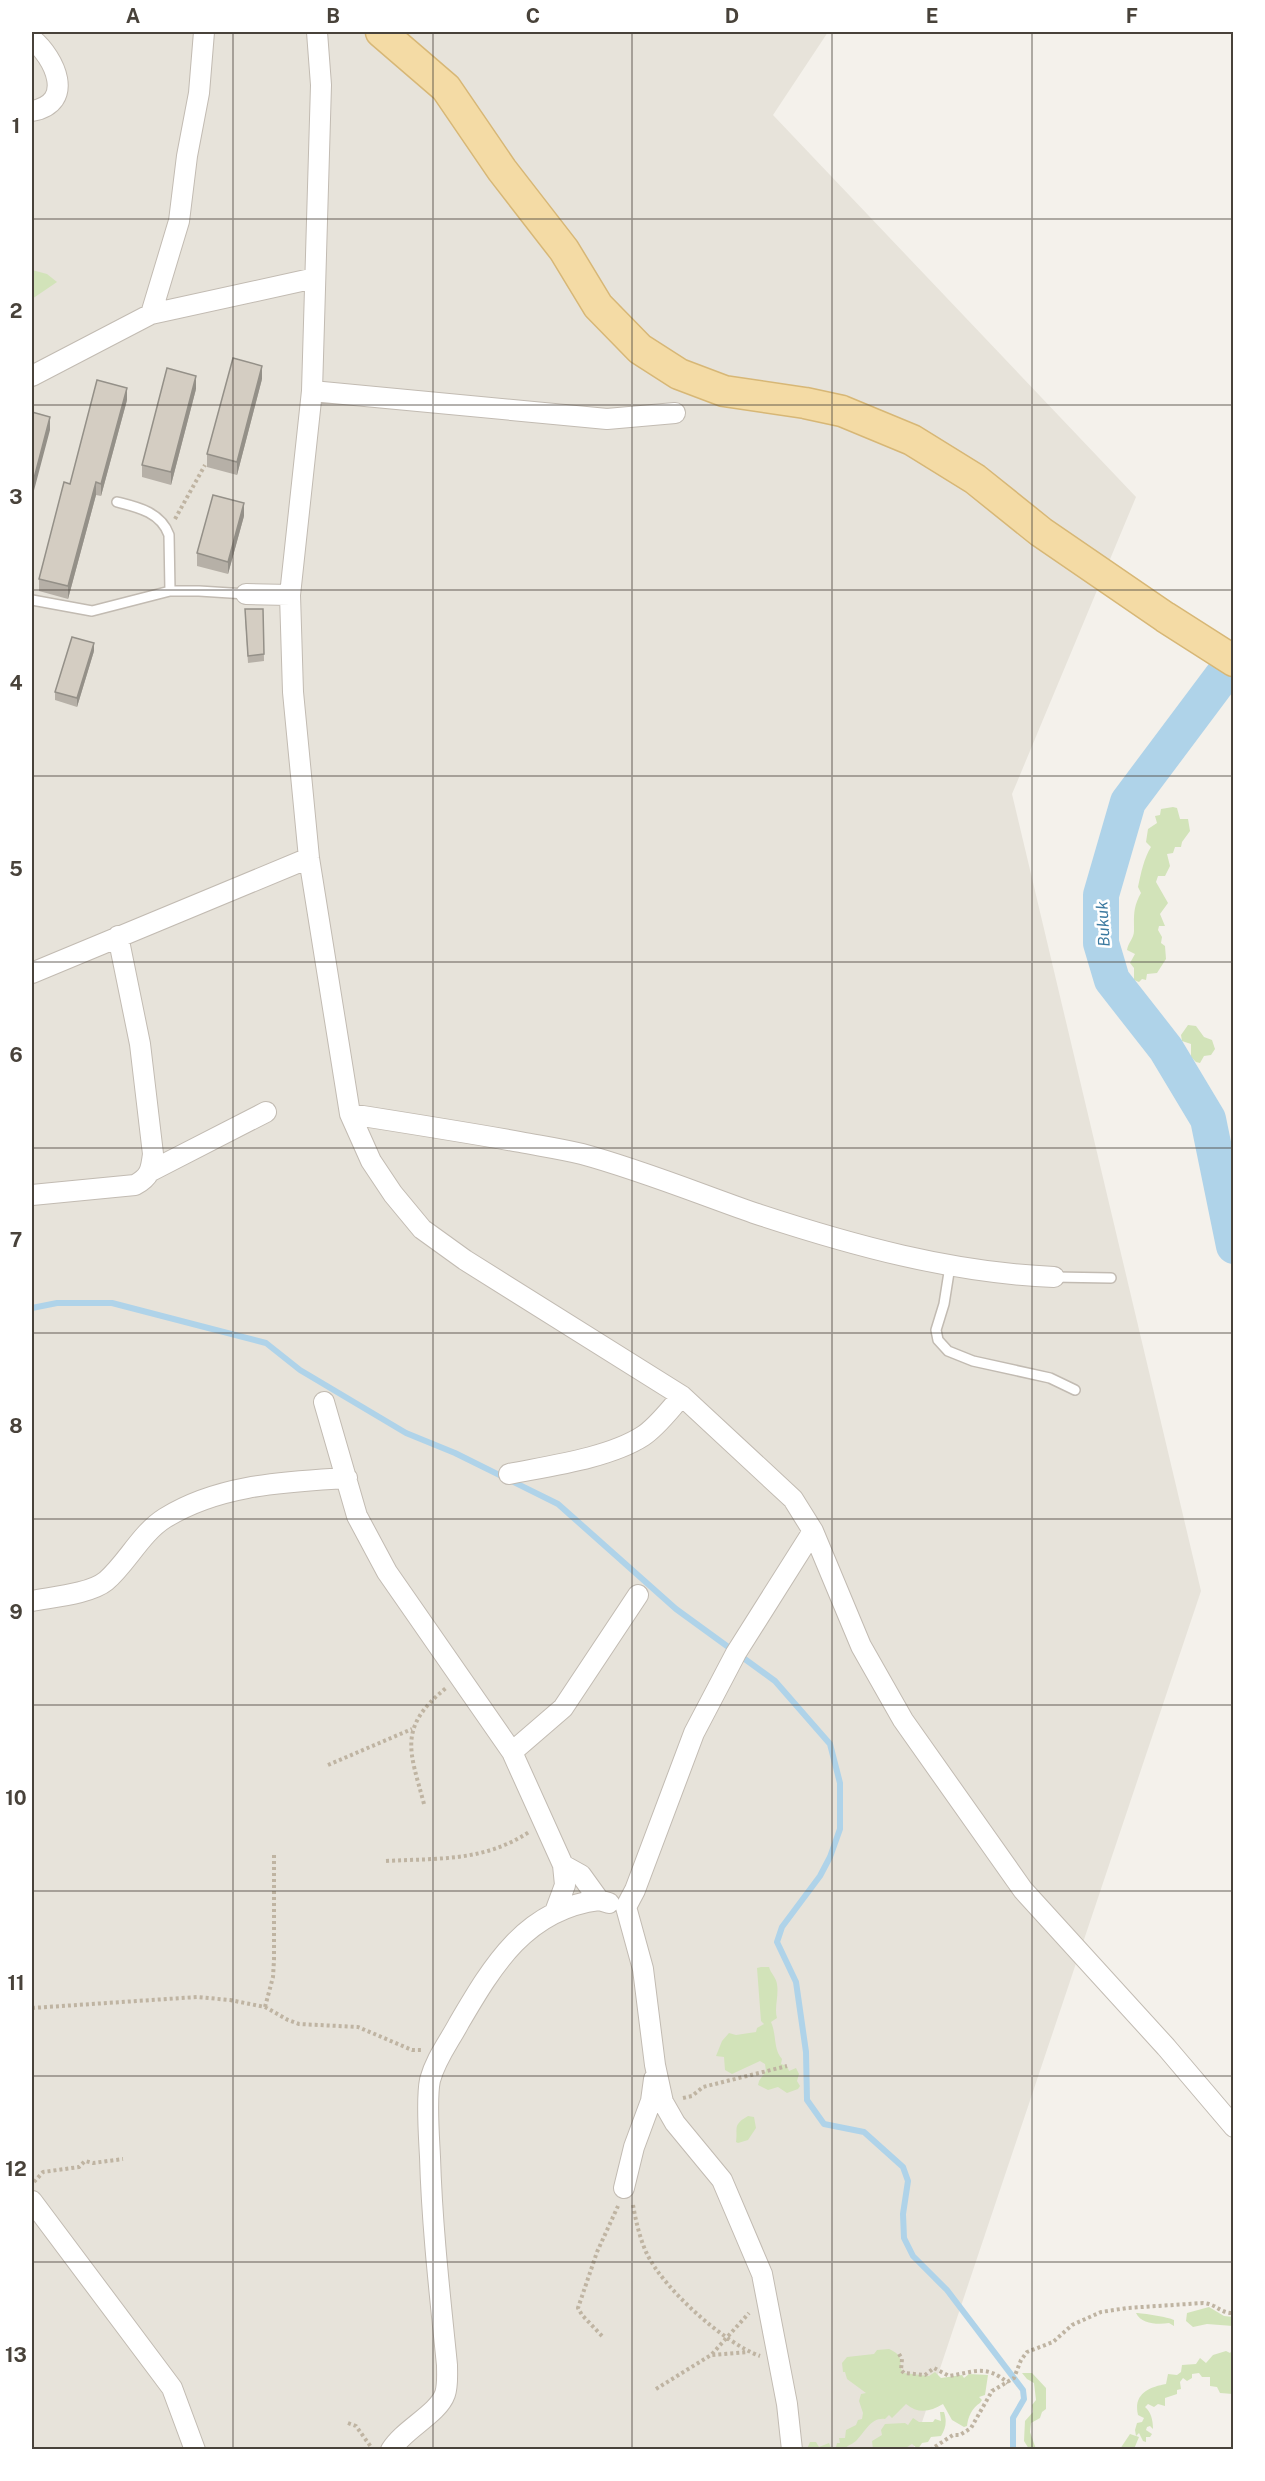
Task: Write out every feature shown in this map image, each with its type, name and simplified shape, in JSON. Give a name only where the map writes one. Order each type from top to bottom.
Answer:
[{"type":"main road","points":[[381,32],[446,88],[502,170],[564,250],[598,306],[640,349],[679,374],[724,391],[842,411],[912,440],[975,479],[1060,546],[1165,618],[1233,661]]},
{"type":"street","points":[[151,314],[179,221],[187,156],[199,93],[204,32]]},
{"type":"street","points":[[317,32],[321,86],[312,391],[290,595],[293,692],[309,858],[350,1114],[371,1161],[393,1194],[422,1228],[465,1260],[682,1396],[793,1499],[813,1532],[861,1646],[903,1720],[1023,1890],[1166,2047],[1233,2127]]},
{"type":"street","points":[[32,39],[44,49],[53,63],[57,86],[55,96],[49,104],[42,109],[32,111]]},
{"type":"street","points":[[32,376],[151,314],[315,278]]},
{"type":"street","points":[[312,391],[607,419],[675,413]]},
{"type":"street","points":[[246,594],[290,595]]},
{"type":"street","points":[[32,973],[309,858]]},
{"type":"street","points":[[118,936],[140,1044],[153,1154],[151,1171]]},
{"type":"street","points":[[32,1195],[135,1185],[145,1179],[151,1171],[266,1113]]},
{"type":"street","points":[[350,1114],[581,1154],[831,1236],[950,1266],[969,1267],[1008,1275],[1054,1277]]},
{"type":"street","points":[[509,1474],[622,1447],[644,1435],[682,1396]]},
{"type":"street","points":[[324,1402],[357,1516],[387,1572],[512,1752],[563,1865],[565,1885],[555,1912]]},
{"type":"street","points":[[32,1601],[95,1588],[107,1580],[128,1554],[164,1518],[202,1501],[238,1489],[278,1482],[347,1478]]},
{"type":"street","points":[[792,2450],[780,2367],[762,2274],[722,2180],[675,2123],[663,2102],[643,1969],[626,1907],[635,1890],[694,1733],[736,1653],[813,1532]]},
{"type":"street","points":[[512,1752],[562,1708],[638,1594]]},
{"type":"street","points":[[563,1865],[581,1875],[599,1900]]},
{"type":"street","points":[[391,2450],[398,2438],[435,2409],[444,2396],[447,2384],[431,2200],[429,2139],[430,2082],[438,2057],[483,1982],[512,1943],[555,1912],[577,1903],[599,1900],[626,1907]]},
{"type":"street","points":[[626,2180],[642,2122],[651,2101],[656,2065]]},
{"type":"street","points":[[32,2201],[172,2388],[195,2450]]},
{"type":"lane","points":[[117,501],[143,509],[156,517],[166,528],[169,535],[170,591]]},
{"type":"lane","points":[[32,600],[92,611],[170,591],[246,594]]},
{"type":"lane","points":[[950,1266],[944,1304],[936,1330],[938,1340],[948,1351],[973,1361],[1050,1378],[1075,1390]]},
{"type":"lane","points":[[1054,1277],[1111,1278]]},
{"type":"path","points":[[169,535],[205,465]]},
{"type":"path","points":[[424,1804],[410,1750],[410,1737],[430,1701],[460,1677]]},
{"type":"path","points":[[328,1766],[414,1728]]},
{"type":"path","points":[[386,1861],[475,1856],[513,1843],[543,1823]]},
{"type":"path","points":[[265,2007],[273,1968],[274,1855]]},
{"type":"path","points":[[32,2008],[197,1997],[265,2007],[299,2024],[358,2027],[412,2050],[425,2050],[446,2045]]},
{"type":"path","points":[[663,2102],[692,2096],[703,2087],[787,2066]]},
{"type":"path","points":[[32,2188],[44,2172],[80,2167],[85,2161],[93,2163],[123,2159]]},
{"type":"path","points":[[602,2336],[578,2308],[597,2252],[614,2216],[626,2180]]},
{"type":"path","points":[[626,2180],[647,2255],[685,2303],[703,2320],[748,2352],[766,2358],[780,2367]]},
{"type":"path","points":[[656,2389],[711,2355],[765,2292]]},
{"type":"path","points":[[930,2450],[953,2435],[960,2435],[971,2428],[992,2391],[1014,2378],[1020,2360],[1027,2352],[1053,2342],[1072,2325],[1101,2312],[1127,2308],[1203,2303],[1214,2304],[1221,2311],[1233,2313]]},
{"type":"path","points":[[711,2355],[748,2352]]},
{"type":"path","points":[[899,2354],[902,2359],[901,2370],[904,2373],[925,2375],[934,2368],[949,2376],[983,2370],[991,2371],[1008,2382]]},
{"type":"path","points":[[348,2423],[356,2426],[372,2450]]},
{"type":"shaded area","points":[[32,32],[828,32],[773,115],[1136,497],[1012,794],[1201,1591],[913,2449],[32,2450]]},
{"type":"green space","points":[[32,270],[47,274],[57,282],[32,299]]},
{"type":"green space","points":[[1177,808],[1180,819],[1188,819],[1190,831],[1181,847],[1175,847],[1173,853],[1167,854],[1170,866],[1165,876],[1158,876],[1156,882],[1168,903],[1160,914],[1165,926],[1159,926],[1158,930],[1162,937],[1161,943],[1165,946],[1166,959],[1157,973],[1147,974],[1146,980],[1142,979],[1139,982],[1134,980],[1134,968],[1130,963],[1135,954],[1127,950],[1134,934],[1135,907],[1141,893],[1138,887],[1140,876],[1151,847],[1146,842],[1148,829],[1157,823],[1155,816],[1160,815],[1161,809]]},
{"type":"green space","points":[[1188,1025],[1196,1026],[1204,1037],[1212,1040],[1215,1049],[1211,1055],[1204,1056],[1200,1063],[1191,1057],[1191,1044],[1182,1041],[1181,1035]]},
{"type":"green space","points":[[769,1967],[776,1979],[777,2018],[771,2022],[777,2051],[782,2059],[781,2064],[787,2066],[789,2071],[796,2068],[799,2074],[797,2081],[800,2086],[787,2093],[778,2087],[768,2090],[758,2085],[766,2071],[765,2064],[760,2061],[732,2074],[725,2070],[724,2057],[716,2056],[722,2041],[729,2033],[736,2035],[756,2032],[757,2028],[764,2024],[761,2021],[757,1968]]},
{"type":"green space","points":[[748,2116],[754,2117],[756,2128],[748,2140],[738,2143],[736,2142],[736,2130],[738,2124]]},
{"type":"green space","points":[[1209,2307],[1224,2316],[1233,2317],[1233,2326],[1207,2324],[1193,2327],[1186,2321],[1187,2313]]},
{"type":"green space","points":[[1136,2313],[1174,2320],[1174,2326],[1169,2323],[1146,2322]]},
{"type":"green space","points":[[889,2349],[899,2356],[904,2373],[929,2376],[935,2372],[941,2378],[962,2375],[964,2378],[969,2374],[988,2375],[985,2395],[979,2397],[982,2400],[971,2413],[967,2426],[964,2427],[952,2420],[943,2404],[933,2409],[920,2411],[906,2404],[892,2418],[889,2415],[885,2419],[876,2420],[856,2441],[844,2449],[807,2449],[810,2442],[816,2442],[819,2447],[829,2443],[831,2448],[836,2447],[837,2443],[840,2443],[839,2438],[845,2438],[846,2430],[862,2419],[863,2413],[859,2401],[861,2394],[866,2393],[847,2379],[842,2363],[847,2357],[874,2354],[877,2350]]},
{"type":"green space","points":[[1233,2349],[1233,2394],[1220,2393],[1217,2387],[1210,2386],[1210,2377],[1202,2377],[1199,2373],[1192,2374],[1192,2378],[1187,2381],[1183,2378],[1180,2382],[1181,2389],[1177,2390],[1177,2394],[1165,2398],[1165,2406],[1158,2404],[1154,2407],[1148,2404],[1145,2407],[1150,2414],[1153,2426],[1153,2429],[1150,2426],[1146,2430],[1152,2434],[1146,2437],[1146,2442],[1139,2433],[1136,2436],[1137,2423],[1142,2422],[1144,2418],[1138,2415],[1137,2408],[1140,2397],[1144,2393],[1166,2384],[1168,2374],[1177,2375],[1181,2372],[1182,2365],[1196,2364],[1200,2358],[1206,2363],[1213,2355],[1226,2351],[1230,2353]]},
{"type":"green space","points":[[1022,2373],[1032,2373],[1046,2388],[1046,2409],[1040,2418],[1031,2423],[1030,2432],[1036,2449],[1029,2449],[1024,2441],[1025,2421],[1033,2412],[1032,2405],[1036,2400],[1034,2383]]},
{"type":"green space","points":[[940,2412],[944,2412],[946,2421],[941,2436],[931,2437],[918,2449],[912,2444],[904,2449],[873,2449],[872,2441],[882,2435],[881,2430],[885,2424],[905,2423],[908,2425],[913,2418],[919,2422],[933,2422],[935,2419],[941,2421]]},
{"type":"green space","points":[[1130,2434],[1139,2437],[1134,2449],[1120,2449]]},
{"type":"building","points":[[233,358],[262,366],[237,462],[207,454]]},
{"type":"building","points":[[167,368],[196,376],[171,472],[142,465]]},
{"type":"building","points":[[97,380],[127,388],[101,484],[96,482],[68,586],[39,579],[64,482],[70,484]]},
{"type":"building","points":[[32,412],[50,417],[32,486]]},
{"type":"building","points":[[213,495],[244,503],[228,562],[197,553]]},
{"type":"building","points":[[245,609],[263,609],[264,654],[248,656]]},
{"type":"building","points":[[72,637],[94,643],[77,698],[55,692]]},
{"type":"waterway","name":"Bukuk","points":[[1223,675],[1128,802],[1101,895],[1101,943],[1112,980],[1166,1049],[1208,1119],[1234,1246]]},
{"type":"waterway","points":[[1217,684],[1234,688]]},
{"type":"waterway","points":[[32,1308],[57,1303],[112,1303],[266,1343],[300,1370],[406,1433],[455,1453],[558,1504],[676,1609],[775,1681],[830,1744],[840,1783],[840,1829],[820,1876],[782,1927],[777,1942],[796,1982],[806,2052],[807,2100],[824,2124],[864,2132],[903,2167],[908,2181],[903,2214],[904,2238],[913,2256],[947,2290],[1023,2390],[1024,2399],[1013,2418],[1013,2450]]}]
